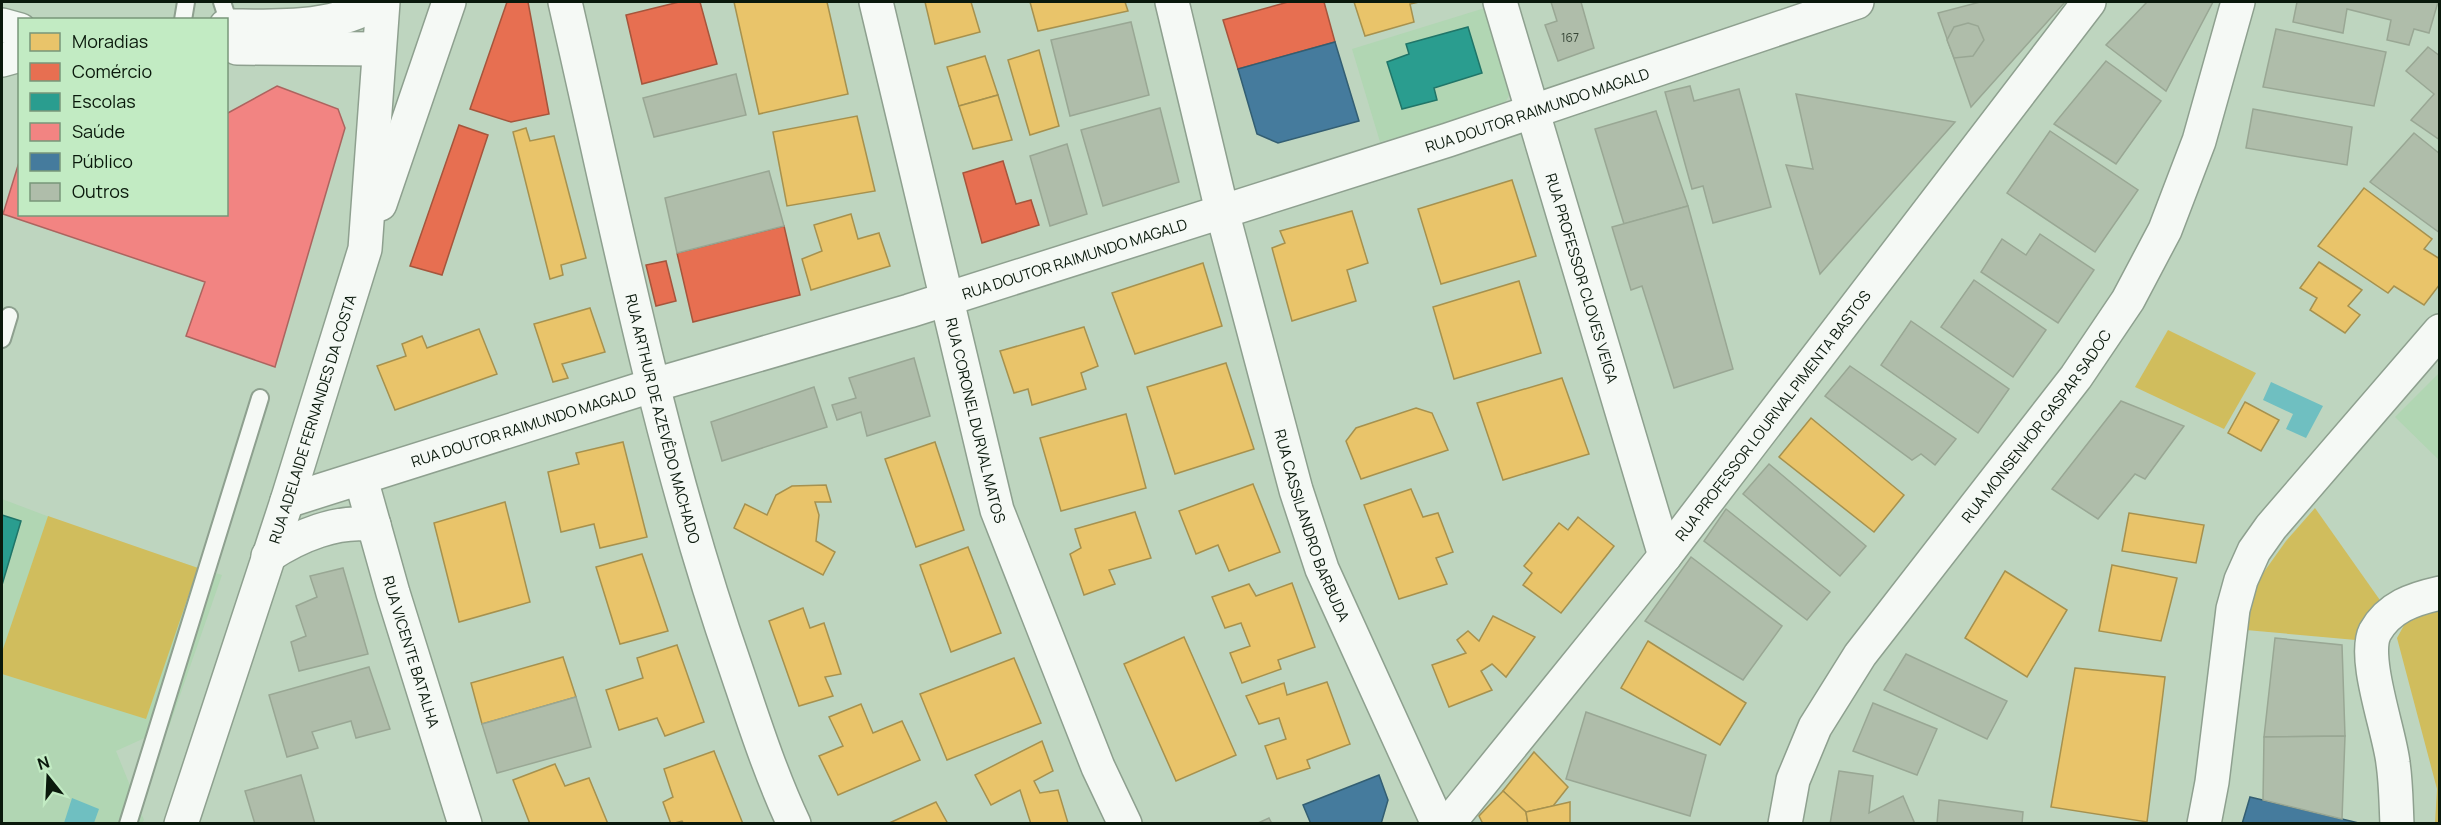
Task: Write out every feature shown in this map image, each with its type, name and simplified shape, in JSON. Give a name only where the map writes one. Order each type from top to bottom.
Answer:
[{"type":"street","points":[[228,25],[340,20],[376,2]]},
{"type":"street","name":"RUA ADELAIDE FERNANDES DA COSTA","points":[[181,824],[287,501],[365,249],[383,2]]},
{"type":"street","points":[[365,249],[449,2]]},
{"type":"street","name":"RUA ARTHUR DE AZEVÊDO MACHADO","points":[[565,2],[654,385],[710,595],[778,789],[794,824]]},
{"type":"street","name":"RUA CORONEL DURVAL MATOS","points":[[876,2],[997,510],[1098,766],[1125,824]]},
{"type":"street","name":"RUA CASSILANDRO BARBUDA","points":[[1172,2],[1222,211],[1296,490],[1322,569],[1438,824]]},
{"type":"street","name":"RUA PROFESSOR CLOVES VEIGA","points":[[1500,2],[1665,555]]},
{"type":"street","name":"RUA DOUTOR RAIMUNDO MAGALD","points":[[287,501],[654,385],[946,300],[1534,113],[1857,2]]},
{"type":"street","name":"RUA PROFESSOR LOURIVAL PIMENTA BASTOS","points":[[1448,824],[1665,555],[2089,2]]},
{"type":"street","name":"RUA MONSENHOR GASPAR SADOC","points":[[1785,824],[1793,780],[1815,727],[1860,655],[2076,376],[2128,300],[2165,230],[2199,141],[2238,2]]},
{"type":"street","points":[[2,25],[18,29]]},
{"type":"street","points":[[228,25],[378,49]]},
{"type":"street","points":[[2,60],[18,56]]},
{"type":"street","points":[[2204,824],[2212,782],[2233,609],[2241,580],[2254,551],[2271,527],[2439,331]]},
{"type":"street","name":"RUA VICENTE BATALHA","points":[[361,479],[465,824]]},
{"type":"street","points":[[268,556],[282,547],[329,528],[357,522],[374,525]]},
{"type":"street","points":[[2397,824],[2393,763],[2371,653],[2374,634],[2387,616],[2411,600],[2439,593]]},
{"type":"lane","points":[[183,18],[186,2]]},
{"type":"lane","points":[[2,339],[9,316]]},
{"type":"lane","points":[[128,824],[260,398]]},
{"type":"shaded area","points":[[1488,7],[1511,92],[1502,108],[1380,142],[1352,49]]},
{"type":"shaded area","points":[[2168,330],[2256,373],[2224,429],[2135,387]]},
{"type":"shaded area","points":[[2439,373],[2439,460],[2395,417]]},
{"type":"shaded area","points":[[2,499],[121,544],[222,575],[169,727],[116,751],[144,820],[142,823],[2,823]]},
{"type":"shaded area","points":[[2315,508],[2382,603],[2356,640],[2246,630],[2256,583],[2286,541]]},
{"type":"shaded area","points":[[48,516],[198,568],[146,719],[2,674],[2,652]]},
{"type":"shaded area","points":[[2439,609],[2439,823],[2435,823],[2437,789],[2397,638],[2408,618]]},
{"type":"water","points":[[2271,382],[2323,406],[2306,438],[2286,429],[2293,414],[2263,400]]},
{"type":"water","points":[[72,798],[99,809],[94,823],[64,823]]},
{"type":"building: Moradias","points":[[734,2],[827,2],[848,94],[759,114]]},
{"type":"building: Moradias","points":[[925,2],[971,2],[980,32],[935,44]]},
{"type":"building: Moradias","points":[[1030,2],[1125,2],[1128,11],[1038,31]]},
{"type":"building: Moradias","points":[[1354,2],[1419,2],[1410,4],[1414,22],[1365,36]]},
{"type":"building: Moradias","points":[[1039,50],[1059,126],[1030,135],[1008,60]]},
{"type":"building: Moradias","points":[[985,56],[998,95],[959,106],[947,67]]},
{"type":"building: Moradias","points":[[998,95],[1012,140],[973,149],[959,106]]},
{"type":"building: Moradias","points":[[857,116],[875,191],[787,206],[773,132]]},
{"type":"building: Moradias","points":[[526,128],[530,141],[554,136],[586,258],[561,265],[563,275],[550,279],[513,132]]},
{"type":"building: Moradias","points":[[1512,180],[1536,256],[1441,284],[1418,209]]},
{"type":"building: Moradias","points":[[2364,188],[2432,239],[2424,249],[2440,259],[2440,284],[2424,305],[2394,286],[2388,293],[2318,246]]},
{"type":"building: Moradias","points":[[1352,211],[1368,263],[1347,270],[1356,301],[1292,321],[1272,248],[1285,243],[1280,231]]},
{"type":"building: Moradias","points":[[851,214],[858,239],[879,233],[890,266],[811,290],[802,259],[822,251],[814,225]]},
{"type":"building: Moradias","points":[[2319,262],[2362,290],[2348,306],[2360,315],[2345,333],[2310,310],[2317,298],[2300,288]]},
{"type":"building: Moradias","points":[[1203,263],[1222,326],[1135,354],[1112,293]]},
{"type":"building: Moradias","points":[[1519,281],[1541,353],[1454,379],[1433,307]]},
{"type":"building: Moradias","points":[[590,308],[605,352],[562,364],[568,378],[553,382],[534,324]]},
{"type":"building: Moradias","points":[[1084,327],[1098,366],[1081,373],[1086,389],[1032,405],[1028,389],[1014,393],[1000,351]]},
{"type":"building: Moradias","points":[[479,329],[497,374],[395,410],[377,366],[406,356],[402,344],[422,336],[427,348]]},
{"type":"building: Moradias","points":[[1226,363],[1254,449],[1175,474],[1147,387]]},
{"type":"building: Moradias","points":[[1562,378],[1589,454],[1503,480],[1477,403]]},
{"type":"building: Moradias","points":[[2245,402],[2279,420],[2261,451],[2228,433]]},
{"type":"building: Moradias","points":[[1416,408],[1432,413],[1448,450],[1361,479],[1346,441],[1356,428]]},
{"type":"building: Moradias","points":[[1126,414],[1146,488],[1061,511],[1040,438]]},
{"type":"building: Moradias","points":[[1811,418],[1904,495],[1874,532],[1779,457]]},
{"type":"building: Moradias","points":[[623,442],[647,537],[600,548],[594,524],[561,532],[548,472],[579,464],[576,453]]},
{"type":"building: Moradias","points":[[935,442],[964,530],[916,547],[885,459]]},
{"type":"building: Moradias","points":[[1253,484],[1280,552],[1229,571],[1218,545],[1196,554],[1179,511]]},
{"type":"building: Moradias","points":[[826,485],[831,502],[815,502],[819,515],[816,541],[835,552],[823,575],[734,528],[745,504],[767,515],[776,495],[792,486]]},
{"type":"building: Moradias","points":[[1411,489],[1423,517],[1438,513],[1453,552],[1436,558],[1447,584],[1399,599],[1364,505]]},
{"type":"building: Moradias","points":[[505,502],[530,602],[459,622],[434,523]]},
{"type":"building: Moradias","points":[[1135,512],[1151,558],[1109,570],[1115,584],[1084,595],[1070,554],[1081,548],[1075,529]]},
{"type":"building: Moradias","points":[[2129,513],[2204,525],[2196,563],[2122,551]]},
{"type":"building: Moradias","points":[[1578,517],[1614,546],[1561,613],[1523,585],[1532,573],[1524,566],[1559,523],[1568,530]]},
{"type":"building: Moradias","points":[[968,547],[1001,633],[951,652],[920,565]]},
{"type":"building: Moradias","points":[[642,554],[668,631],[620,644],[596,567]]},
{"type":"building: Moradias","points":[[2112,565],[2177,578],[2161,641],[2099,631]]},
{"type":"building: Moradias","points":[[2005,571],[2067,610],[2027,677],[1965,638]]},
{"type":"building: Moradias","points":[[1292,583],[1315,647],[1278,660],[1281,669],[1242,683],[1230,653],[1250,646],[1241,623],[1225,628],[1212,597],[1249,584],[1256,596]]},
{"type":"building: Moradias","points":[[803,608],[810,628],[824,623],[841,674],[825,677],[833,696],[799,706],[769,621]]},
{"type":"building: Moradias","points":[[1493,616],[1535,637],[1506,677],[1492,664],[1481,671],[1492,690],[1449,707],[1432,665],[1466,653],[1457,640],[1468,631],[1479,641]]},
{"type":"building: Moradias","points":[[1184,637],[1236,755],[1176,781],[1124,664]]},
{"type":"building: Moradias","points":[[1648,641],[1746,703],[1720,745],[1621,688]]},
{"type":"building: Moradias","points":[[677,645],[704,722],[665,736],[657,718],[619,730],[606,690],[643,678],[637,658]]},
{"type":"building: Moradias","points":[[563,657],[576,697],[482,724],[471,683]]},
{"type":"building: Moradias","points":[[1014,658],[1041,723],[947,760],[920,694]]},
{"type":"building: Moradias","points":[[2075,668],[2165,677],[2147,822],[2051,807]]},
{"type":"building: Moradias","points":[[1327,682],[1350,744],[1307,760],[1310,768],[1277,779],[1265,746],[1286,739],[1279,718],[1259,724],[1246,696],[1284,683],[1287,695]]},
{"type":"building: Moradias","points":[[861,704],[873,733],[902,721],[920,760],[838,795],[819,756],[843,746],[829,717]]},
{"type":"building: Moradias","points":[[1042,741],[1053,771],[1034,781],[1040,793],[1058,790],[1068,823],[1031,824],[1020,790],[991,805],[975,775]]},
{"type":"building: Moradias","points":[[714,751],[743,824],[684,824],[682,821],[671,824],[663,802],[673,797],[664,769]]},
{"type":"building: Moradias","points":[[1534,752],[1568,787],[1553,806],[1526,812],[1503,791]]},
{"type":"building: Moradias","points":[[555,764],[565,786],[589,778],[608,824],[530,824],[513,780]]},
{"type":"building: Moradias","points":[[1503,791],[1526,812],[1528,824],[1483,824],[1479,816]]},
{"type":"building: Moradias","points":[[936,802],[948,824],[887,824]]},
{"type":"building: Moradias","points":[[1570,802],[1570,824],[1528,824],[1526,812]]},
{"type":"building: Comércio","points":[[507,2],[528,2],[549,114],[511,122],[470,109]]},
{"type":"building: Comércio","points":[[679,2],[700,2],[717,64],[642,84],[626,15]]},
{"type":"building: Comércio","points":[[1288,2],[1324,2],[1335,42],[1238,69],[1223,20]]},
{"type":"building: Comércio","points":[[459,125],[488,135],[442,275],[410,266]]},
{"type":"building: Comércio","points":[[1003,161],[1016,204],[1031,200],[1039,225],[982,243],[963,173]]},
{"type":"building: Comércio","points":[[784,226],[800,295],[693,322],[677,253]]},
{"type":"building: Comércio","points":[[666,261],[676,301],[656,306],[646,265]]},
{"type":"building: Escolas","points":[[1468,27],[1482,73],[1434,88],[1437,100],[1402,109],[1387,62],[1409,54],[1406,44]]},
{"type":"building: Escolas","points":[[2,515],[21,521],[2,585]]},
{"type":"building: Saúde","points":[[277,86],[338,109],[345,128],[275,367],[186,336],[205,282],[3,214],[18,165],[18,216],[228,216],[228,113]]},
{"type":"building: Público","points":[[1335,42],[1359,121],[1278,143],[1257,134],[1238,69]]},
{"type":"building: Público","points":[[1379,775],[1388,800],[1381,824],[1311,824],[1303,805]]},
{"type":"building: Público","points":[[2250,797],[2359,823],[2359,824],[2242,824]]},
{"type":"building: Outros","points":[[1551,2],[1581,2],[1594,48],[1558,61],[1545,25],[1557,21]]},
{"type":"building: Outros","points":[[1980,2],[2065,2],[1971,107],[1938,13]]},
{"type":"building: Outros","points":[[2147,2],[2213,2],[2166,91],[2106,45]]},
{"type":"building: Outros","points":[[2297,2],[2438,2],[2429,33],[2414,29],[2409,45],[2387,40],[2391,20],[2347,9],[2343,33],[2293,22]]},
{"type":"building: Outros","points":[[1131,22],[1149,95],[1070,116],[1051,40]]},
{"type":"building: Outros","points":[[1968,23],[1978,26],[1984,40],[1973,56],[1954,58],[1947,40],[1954,27]]},
{"type":"building: Outros","points":[[2276,29],[2386,52],[2374,106],[2263,87]]},
{"type":"building: Outros","points":[[2428,47],[2440,56],[2440,140],[2411,120],[2434,94],[2406,71]]},
{"type":"building: Outros","points":[[2106,61],[2161,101],[2116,164],[2054,124]]},
{"type":"building: Outros","points":[[736,74],[746,115],[654,137],[643,98]]},
{"type":"building: Outros","points":[[1690,86],[1694,101],[1739,89],[1771,207],[1713,223],[1703,186],[1692,189],[1665,92]]},
{"type":"building: Outros","points":[[1796,94],[1955,122],[1820,274],[1786,165],[1813,169]]},
{"type":"building: Outros","points":[[1160,108],[1179,182],[1103,206],[1081,130]]},
{"type":"building: Outros","points":[[2253,109],[2352,127],[2347,165],[2246,148]]},
{"type":"building: Outros","points":[[1656,111],[1688,206],[1624,224],[1595,129]]},
{"type":"building: Outros","points":[[2050,131],[2138,190],[2095,252],[2007,193]]},
{"type":"building: Outros","points":[[2414,133],[2440,154],[2440,233],[2370,182]]},
{"type":"building: Outros","points":[[1067,144],[1087,214],[1050,226],[1030,156]]},
{"type":"building: Outros","points":[[769,171],[784,226],[677,253],[665,198]]},
{"type":"building: Outros","points":[[1688,206],[1733,369],[1674,388],[1642,286],[1631,290],[1612,227]]},
{"type":"building: Outros","points":[[2040,234],[2094,270],[2058,323],[1981,272],[2002,239],[2026,255]]},
{"type":"building: Outros","points":[[1974,280],[2046,330],[2013,377],[1941,327]]},
{"type":"building: Outros","points":[[1911,321],[2009,389],[1978,433],[1881,365]]},
{"type":"building: Outros","points":[[914,358],[930,416],[867,436],[861,412],[837,420],[832,405],[856,398],[849,378]]},
{"type":"building: Outros","points":[[1850,366],[1956,439],[1935,465],[1921,454],[1912,460],[1825,396]]},
{"type":"building: Outros","points":[[814,387],[827,427],[722,461],[711,422]]},
{"type":"building: Outros","points":[[2121,401],[2184,426],[2145,479],[2135,474],[2098,519],[2052,489]]},
{"type":"building: Outros","points":[[1769,464],[1866,546],[1840,576],[1743,494]]},
{"type":"building: Outros","points":[[1726,509],[1830,592],[1807,620],[1704,541]]},
{"type":"building: Outros","points":[[1691,557],[1782,626],[1743,680],[1645,621]]},
{"type":"building: Outros","points":[[343,568],[368,654],[299,671],[291,642],[306,636],[296,606],[317,597],[310,576]]},
{"type":"building: Outros","points":[[2275,638],[2342,645],[2345,736],[2264,737]]},
{"type":"building: Outros","points":[[1906,654],[2007,701],[1987,739],[1884,690]]},
{"type":"building: Outros","points":[[369,667],[390,729],[356,738],[351,721],[312,732],[318,748],[287,757],[269,695]]},
{"type":"building: Outros","points":[[576,697],[591,747],[497,773],[482,724]]},
{"type":"building: Outros","points":[[1873,703],[1937,729],[1917,775],[1853,751]]},
{"type":"building: Outros","points":[[1586,712],[1706,755],[1690,816],[1566,779]]},
{"type":"building: Outros","points":[[2345,736],[2342,819],[2263,800],[2264,737]]},
{"type":"building: Outros","points":[[1839,771],[1873,776],[1869,813],[1903,796],[1915,824],[1830,824]]},
{"type":"building: Outros","points":[[301,775],[315,824],[255,824],[245,791]]},
{"type":"building: Outros","points":[[1939,800],[2023,812],[2022,824],[1937,824]]},
{"type":"building: Outros","points":[[1269,818],[1272,824],[1256,824]]}]
